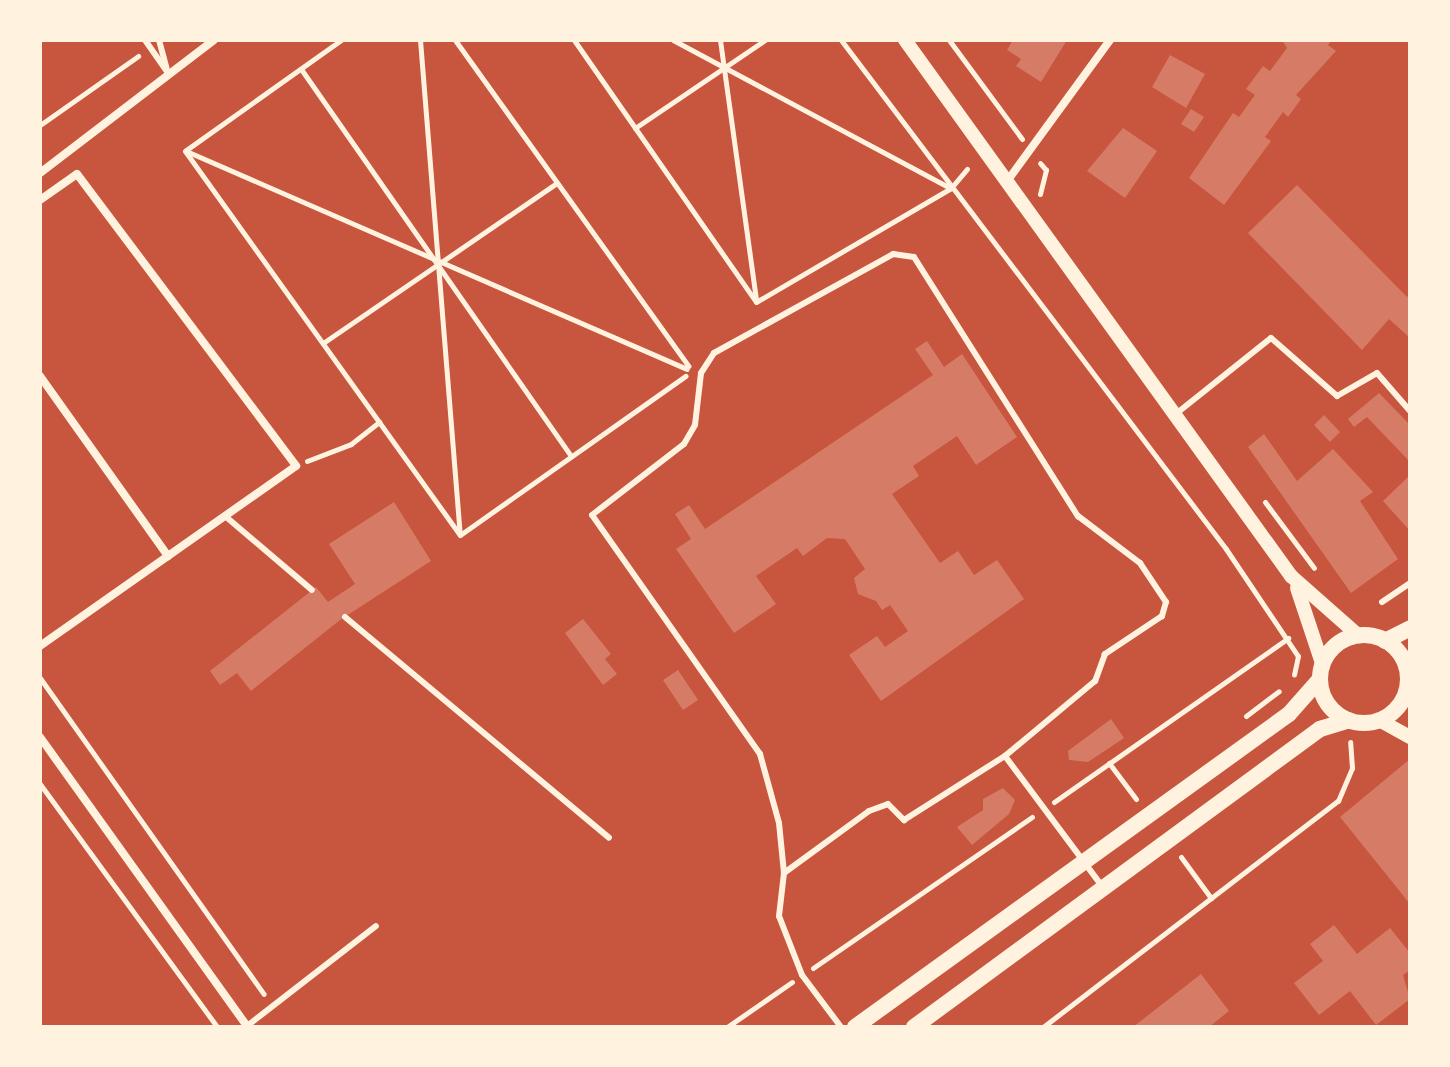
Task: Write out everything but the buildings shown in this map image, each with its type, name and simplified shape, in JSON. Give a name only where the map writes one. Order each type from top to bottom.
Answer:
[{"type":"main road","points":[[1385,641],[1410,628]]},
{"type":"main road","points":[[855,1027],[1289,714],[1322,672],[1339,644],[1359,636],[1385,641],[1400,654],[1409,682],[1398,708],[1379,720],[1349,720],[1320,729],[1102,886],[914,1027]]},
{"type":"main road","points":[[1322,672],[1331,707],[1349,720]]},
{"type":"street","points":[[40,173],[214,40]]},
{"type":"street","points":[[905,40],[1008,180],[1172,416],[1291,576],[1359,636]]},
{"type":"street","points":[[1008,180],[1110,40]]},
{"type":"street","points":[[50,166],[63,184]]},
{"type":"street","points":[[40,200],[77,174],[296,466],[40,646]]},
{"type":"street","points":[[40,376],[168,556]]},
{"type":"street","points":[[1291,576],[1322,672]]},
{"type":"street","points":[[1379,720],[1410,737]]},
{"type":"street","points":[[41,740],[248,1026]]},
{"type":"lane","points":[[145,40],[168,73]]},
{"type":"lane","points":[[159,40],[168,73]]},
{"type":"lane","points":[[784,873],[869,811],[888,804],[904,820],[1005,756],[1095,681],[1105,654],[1162,616],[1166,602],[1140,563],[1078,516],[914,257],[893,254],[714,353],[701,373],[695,425],[684,444],[592,515],[760,754],[779,823],[784,873],[779,916],[802,975],[841,1027]]},
{"type":"lane","points":[[1172,416],[1271,338],[1337,396],[1377,373],[1410,411]]},
{"type":"lane","points":[[225,516],[312,590]]},
{"type":"lane","points":[[1382,602],[1410,583]]},
{"type":"lane","points":[[345,617],[609,838]]},
{"type":"lane","points":[[1005,756],[1082,864],[1102,886]]},
{"type":"lane","points":[[248,1026],[376,926]]},
{"type":"path","points":[[185,151],[341,40]]},
{"type":"path","points":[[420,40],[460,535]]},
{"type":"path","points":[[455,40],[691,371]]},
{"type":"path","points":[[574,40],[756,302]]},
{"type":"path","points":[[673,40],[951,188]]},
{"type":"path","points":[[720,40],[756,302]]},
{"type":"path","points":[[635,128],[765,40]]},
{"type":"path","points":[[841,40],[1226,549],[1298,656],[1291,681]]},
{"type":"path","points":[[949,40],[1030,150]]},
{"type":"path","points":[[40,125],[149,48]]},
{"type":"path","points":[[301,69],[571,456]]},
{"type":"path","points":[[185,151],[691,371]]},
{"type":"path","points":[[185,151],[460,535]]},
{"type":"path","points":[[756,302],[951,188],[967,169]]},
{"type":"path","points":[[323,343],[557,183]]},
{"type":"path","points":[[460,535],[691,371]]},
{"type":"path","points":[[296,466],[351,444],[379,422]]},
{"type":"path","points":[[727,1027],[1286,639]]},
{"type":"path","points":[[40,678],[273,1006]]},
{"type":"path","points":[[1274,695],[1283,688]]},
{"type":"path","points":[[1043,1027],[1338,801],[1352,768],[1350,742]]},
{"type":"path","points":[[1109,763],[1136,799]]},
{"type":"path","points":[[40,784],[217,1027]]},
{"type":"path","points":[[1181,857],[1211,898]]}]
